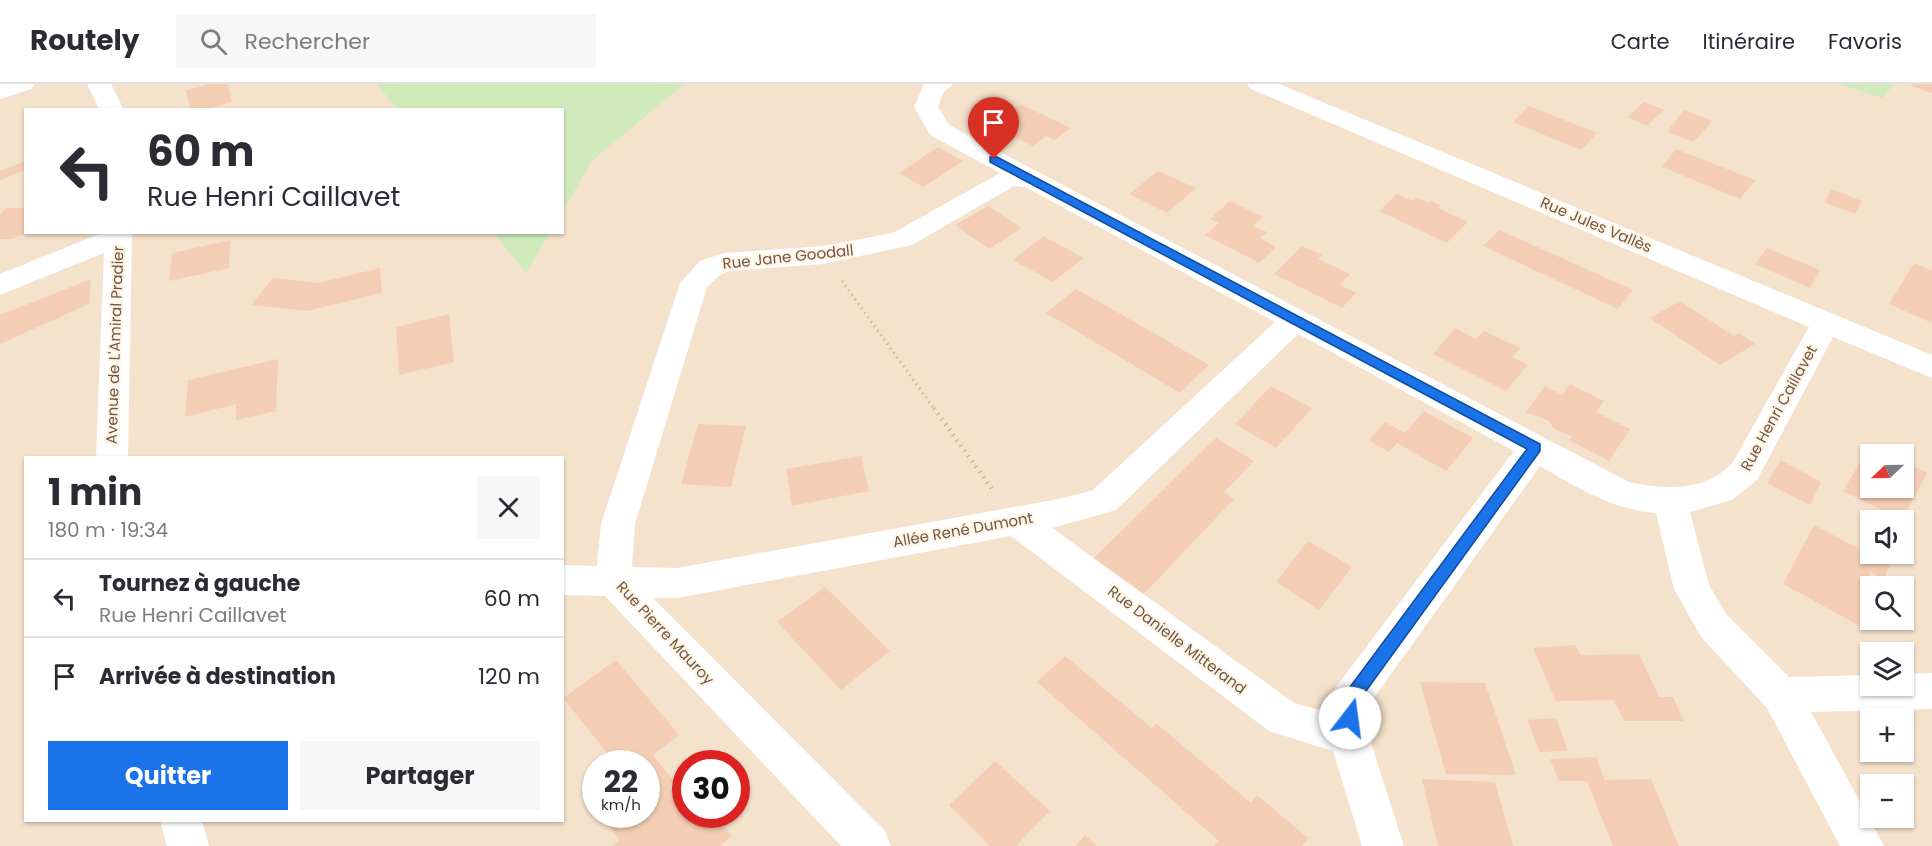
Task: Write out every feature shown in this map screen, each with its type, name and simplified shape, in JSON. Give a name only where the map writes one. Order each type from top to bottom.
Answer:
[{"type":"street","points":[[0,92],[23,84]]},
{"type":"street","points":[[99,84],[111,108]]},
{"type":"street","name":"Rue Henri Caillavet","points":[[941,84],[932,89],[927,107],[939,130],[1294,321],[1535,447],[1610,490],[1632,498],[1670,501],[1708,496],[1735,484],[1745,471],[1827,322]]},
{"type":"street","name":"Rue Jules Vallès","points":[[1260,84],[1932,367]]},
{"type":"street","name":"Rue Jane Goodall","points":[[710,268],[724,262],[756,258],[824,255],[902,239],[1009,178],[1030,179]]},
{"type":"street","points":[[0,285],[118,235]]},
{"type":"street","name":"Avenue de L'Amiral Pradier","points":[[112,456],[118,235]]},
{"type":"street","name":"Rue Pierre Mauroy","points":[[710,268],[694,283],[618,524],[614,581],[870,846]]},
{"type":"street","name":"Allée René Dumont","points":[[564,580],[677,583],[1064,512],[1104,500],[1294,321]]},
{"type":"street","points":[[1383,846],[1349,736],[1350,700],[1535,447]]},
{"type":"street","points":[[1670,501],[1692,589],[1714,626],[1781,695],[1863,846]]},
{"type":"street","name":"Rue Danielle Mitterand","points":[[1017,521],[1283,718],[1349,736]]},
{"type":"street","points":[[1781,695],[1932,691]]},
{"type":"street","points":[[182,822],[188,846]]},
{"type":"path","points":[[824,255],[1017,521]]},
{"type":"shaded area","points":[[0,84],[1932,84],[1932,846],[0,846]]},
{"type":"green space","points":[[377,84],[684,84],[592,161],[564,209],[564,108],[396,108]]},
{"type":"green space","points":[[1839,84],[1894,84],[1882,98]]},
{"type":"green space","points":[[495,234],[549,234],[526,273]]},
{"type":"building","points":[[209,84],[228,84],[232,102],[211,108],[190,108],[186,90]]},
{"type":"building","points":[[1912,84],[1932,84],[1932,93],[1911,86]]},
{"type":"building","points":[[1644,102],[1664,110],[1647,126],[1627,117]]},
{"type":"building","points":[[1020,104],[1071,128],[1054,140],[1046,136],[1033,146],[989,126]]},
{"type":"building","points":[[1529,106],[1597,133],[1581,150],[1513,122]]},
{"type":"building","points":[[1684,110],[1712,121],[1694,142],[1667,132]]},
{"type":"building","points":[[938,147],[963,161],[923,187],[899,173]]},
{"type":"building","points":[[1676,149],[1755,180],[1740,199],[1662,167]]},
{"type":"building","points":[[24,162],[24,171],[0,180],[0,171]]},
{"type":"building","points":[[1158,171],[1196,188],[1167,213],[1129,194]]},
{"type":"building","points":[[1832,189],[1862,201],[1855,214],[1824,202]]},
{"type":"building","points":[[1397,194],[1413,201],[1417,198],[1428,203],[1431,201],[1441,205],[1438,208],[1468,222],[1447,243],[1379,211]]},
{"type":"building","points":[[1230,201],[1263,217],[1253,226],[1267,232],[1260,238],[1276,247],[1259,263],[1205,235],[1219,223],[1210,219]]},
{"type":"building","points":[[988,206],[1022,228],[989,249],[955,225]]},
{"type":"building","points":[[6,208],[24,208],[24,234],[12,239],[0,239],[0,215]]},
{"type":"building","points":[[1499,230],[1633,290],[1618,309],[1483,246]]},
{"type":"building","points":[[1043,236],[1084,258],[1053,282],[1013,260]]},
{"type":"building","points":[[230,240],[229,268],[169,281],[172,253]]},
{"type":"building","points":[[1302,246],[1322,255],[1318,259],[1350,274],[1340,285],[1356,293],[1342,308],[1274,274]]},
{"type":"building","points":[[1767,248],[1820,270],[1810,288],[1755,264]]},
{"type":"building","points":[[1914,263],[1932,271],[1932,323],[1889,304]]},
{"type":"building","points":[[380,268],[382,293],[307,311],[251,305],[273,278],[319,283]]},
{"type":"building","points":[[91,279],[89,304],[0,344],[0,315]]},
{"type":"building","points":[[1076,289],[1209,365],[1180,393],[1046,313]]},
{"type":"building","points":[[1680,301],[1734,336],[1739,333],[1755,344],[1720,365],[1650,318]]},
{"type":"building","points":[[449,314],[454,362],[399,375],[396,327]]},
{"type":"building","points":[[1455,328],[1476,339],[1484,331],[1520,348],[1512,357],[1528,365],[1506,391],[1433,354]]},
{"type":"building","points":[[278,359],[276,411],[236,420],[236,404],[185,417],[188,380]]},
{"type":"building","points":[[1570,384],[1604,401],[1596,412],[1630,429],[1609,461],[1569,440],[1572,437],[1553,428],[1549,421],[1526,412],[1545,386],[1562,395]]},
{"type":"building","points":[[1271,386],[1312,408],[1276,448],[1235,424]]},
{"type":"building","points":[[1424,411],[1473,438],[1446,471],[1397,443],[1389,452],[1369,440],[1385,422],[1405,433]]},
{"type":"building","points":[[698,424],[746,426],[731,487],[681,484]]},
{"type":"building","points":[[1216,438],[1254,461],[1224,492],[1234,499],[1139,599],[1089,563]]},
{"type":"building","points":[[861,456],[869,491],[792,506],[786,469]]},
{"type":"building","points":[[1781,460],[1821,482],[1810,505],[1767,483]]},
{"type":"building","points":[[1860,463],[1860,498],[1914,498],[1907,510],[1882,510],[1843,491]]},
{"type":"building","points":[[1914,467],[1927,473],[1914,497]]},
{"type":"building","points":[[1814,525],[1860,549],[1860,564],[1890,565],[1885,576],[1878,576],[1871,572],[1870,576],[1860,576],[1860,626],[1783,584]]},
{"type":"building","points":[[1308,541],[1352,567],[1319,610],[1276,582]]},
{"type":"building","points":[[825,587],[890,651],[841,690],[777,622]]},
{"type":"building","points":[[1575,645],[1581,655],[1639,654],[1659,697],[1673,697],[1684,721],[1624,721],[1614,700],[1556,701],[1533,648]]},
{"type":"building","points":[[1065,656],[1152,728],[1156,723],[1251,803],[1257,795],[1308,838],[1302,846],[1214,846],[1219,841],[1037,682]]},
{"type":"building","points":[[616,660],[679,735],[660,750],[605,750],[564,699]]},
{"type":"building","points":[[1420,682],[1485,683],[1516,775],[1446,774]]},
{"type":"building","points":[[1556,718],[1568,751],[1540,752],[1527,720]]},
{"type":"building","points":[[1596,757],[1605,780],[1651,779],[1679,846],[1613,846],[1587,781],[1559,781],[1550,759]]},
{"type":"building","points":[[995,761],[1050,811],[1016,846],[990,846],[949,805]]},
{"type":"building","points":[[660,764],[672,779],[672,783],[668,786],[672,791],[672,828],[725,828],[732,836],[720,846],[612,846],[620,840],[611,828],[660,828]]},
{"type":"building","points":[[1422,779],[1495,782],[1513,846],[1438,846]]},
{"type":"building","points":[[1085,835],[1097,846],[1075,846]]},
{"type":"route","points":[[994,159],[1294,321],[1535,447],[1350,700],[1350,718]]}]
